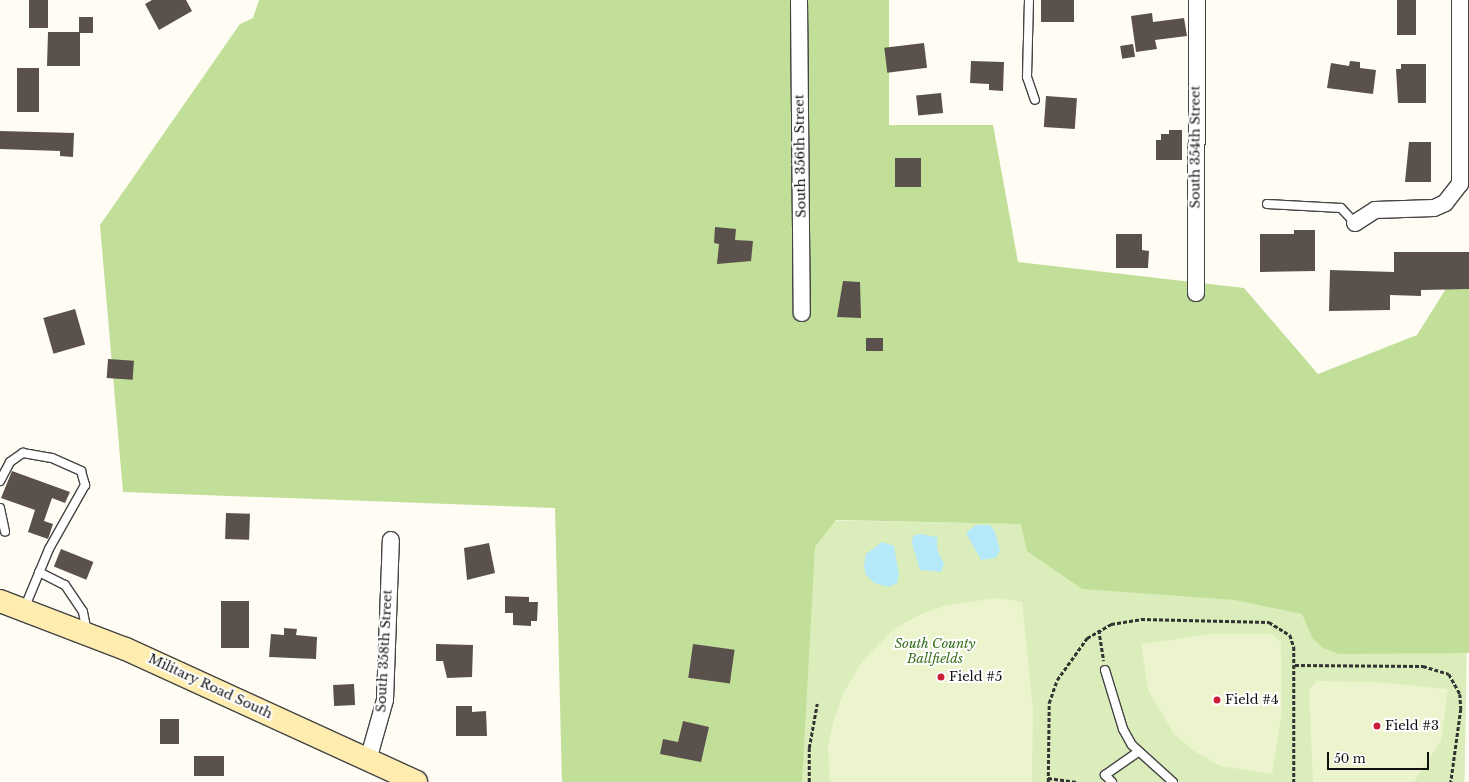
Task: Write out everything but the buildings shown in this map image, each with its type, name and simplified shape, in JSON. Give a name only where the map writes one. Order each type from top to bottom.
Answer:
[{"type":"main road","name":"Military Road South","points":[[0,601],[87,632],[377,770],[416,782]]},
{"type":"street","name":"South 356th Street","points":[[799,0],[802,313]]},
{"type":"street","name":"South 354th Street","points":[[1196,293],[1197,0]]},
{"type":"street","points":[[1355,223],[1375,210],[1434,208],[1445,203],[1460,184],[1460,0]]},
{"type":"street","name":"South 358th Street","points":[[377,770],[384,700],[391,540]]},
{"type":"lane","points":[[1028,0],[1027,77],[1035,100]]},
{"type":"lane","points":[[1267,204],[1341,208],[1355,223]]},
{"type":"lane","points":[[0,481],[10,462],[23,453],[52,458],[81,471],[85,485],[81,498],[39,572],[24,609]]},
{"type":"lane","points":[[0,508],[5,531]]},
{"type":"lane","points":[[39,572],[65,585],[83,612],[87,632]]},
{"type":"lane","points":[[1105,670],[1123,729],[1138,752],[1173,782]]},
{"type":"lane","points":[[1112,782],[1105,775],[1138,752]]},
{"type":"path","points":[[1048,782],[1053,689],[1077,650],[1099,630],[1115,623],[1141,619],[1275,623],[1293,641],[1295,665],[1294,782]]},
{"type":"path","points":[[1099,630],[1105,670]]},
{"type":"path","points":[[1295,665],[1423,666],[1449,674],[1460,694],[1461,709],[1451,782]]},
{"type":"path","points":[[809,782],[808,748],[817,704]]},
{"type":"path","points":[[1048,778],[1077,782]]},
{"type":"green space","points":[[259,0],[889,0],[889,125],[993,125],[1018,262],[1244,288],[1318,374],[1417,335],[1469,252],[1469,653],[1339,654],[1323,648],[1313,639],[1302,614],[1235,600],[1082,589],[1027,551],[1021,524],[836,520],[815,547],[802,782],[562,782],[555,508],[123,492],[100,225],[240,24],[253,18]]},
{"type":"green space","name":"South County Ballfields","points":[[805,520],[1469,532],[1465,782],[800,782]]},
{"type":"green space","name":"Field #5","points":[[997,598],[1022,602],[1033,709],[1032,782],[830,782],[828,746],[834,719],[843,694],[863,660],[894,629],[921,614],[947,605]]},
{"type":"green space","name":"Field #4","points":[[1212,634],[1272,634],[1281,642],[1282,711],[1272,774],[1220,766],[1194,751],[1174,734],[1148,690],[1141,644]]},
{"type":"green space","name":"Field #3","points":[[1317,681],[1377,682],[1448,689],[1441,741],[1414,782],[1313,782],[1309,690]]},
{"type":"water","points":[[976,525],[990,525],[995,532],[1000,550],[996,558],[981,560],[966,533]]},
{"type":"water","points":[[920,534],[937,537],[937,549],[944,564],[941,572],[920,570],[912,543],[913,536]]},
{"type":"water","points":[[882,542],[894,546],[899,575],[897,583],[889,587],[874,583],[866,575],[864,566],[866,554]]},
{"type":"place","name":"Field #5","points":[[941,677]]},
{"type":"place","name":"Field #4","points":[[1217,700]]},
{"type":"place","name":"Field #3","points":[[1377,726]]}]
